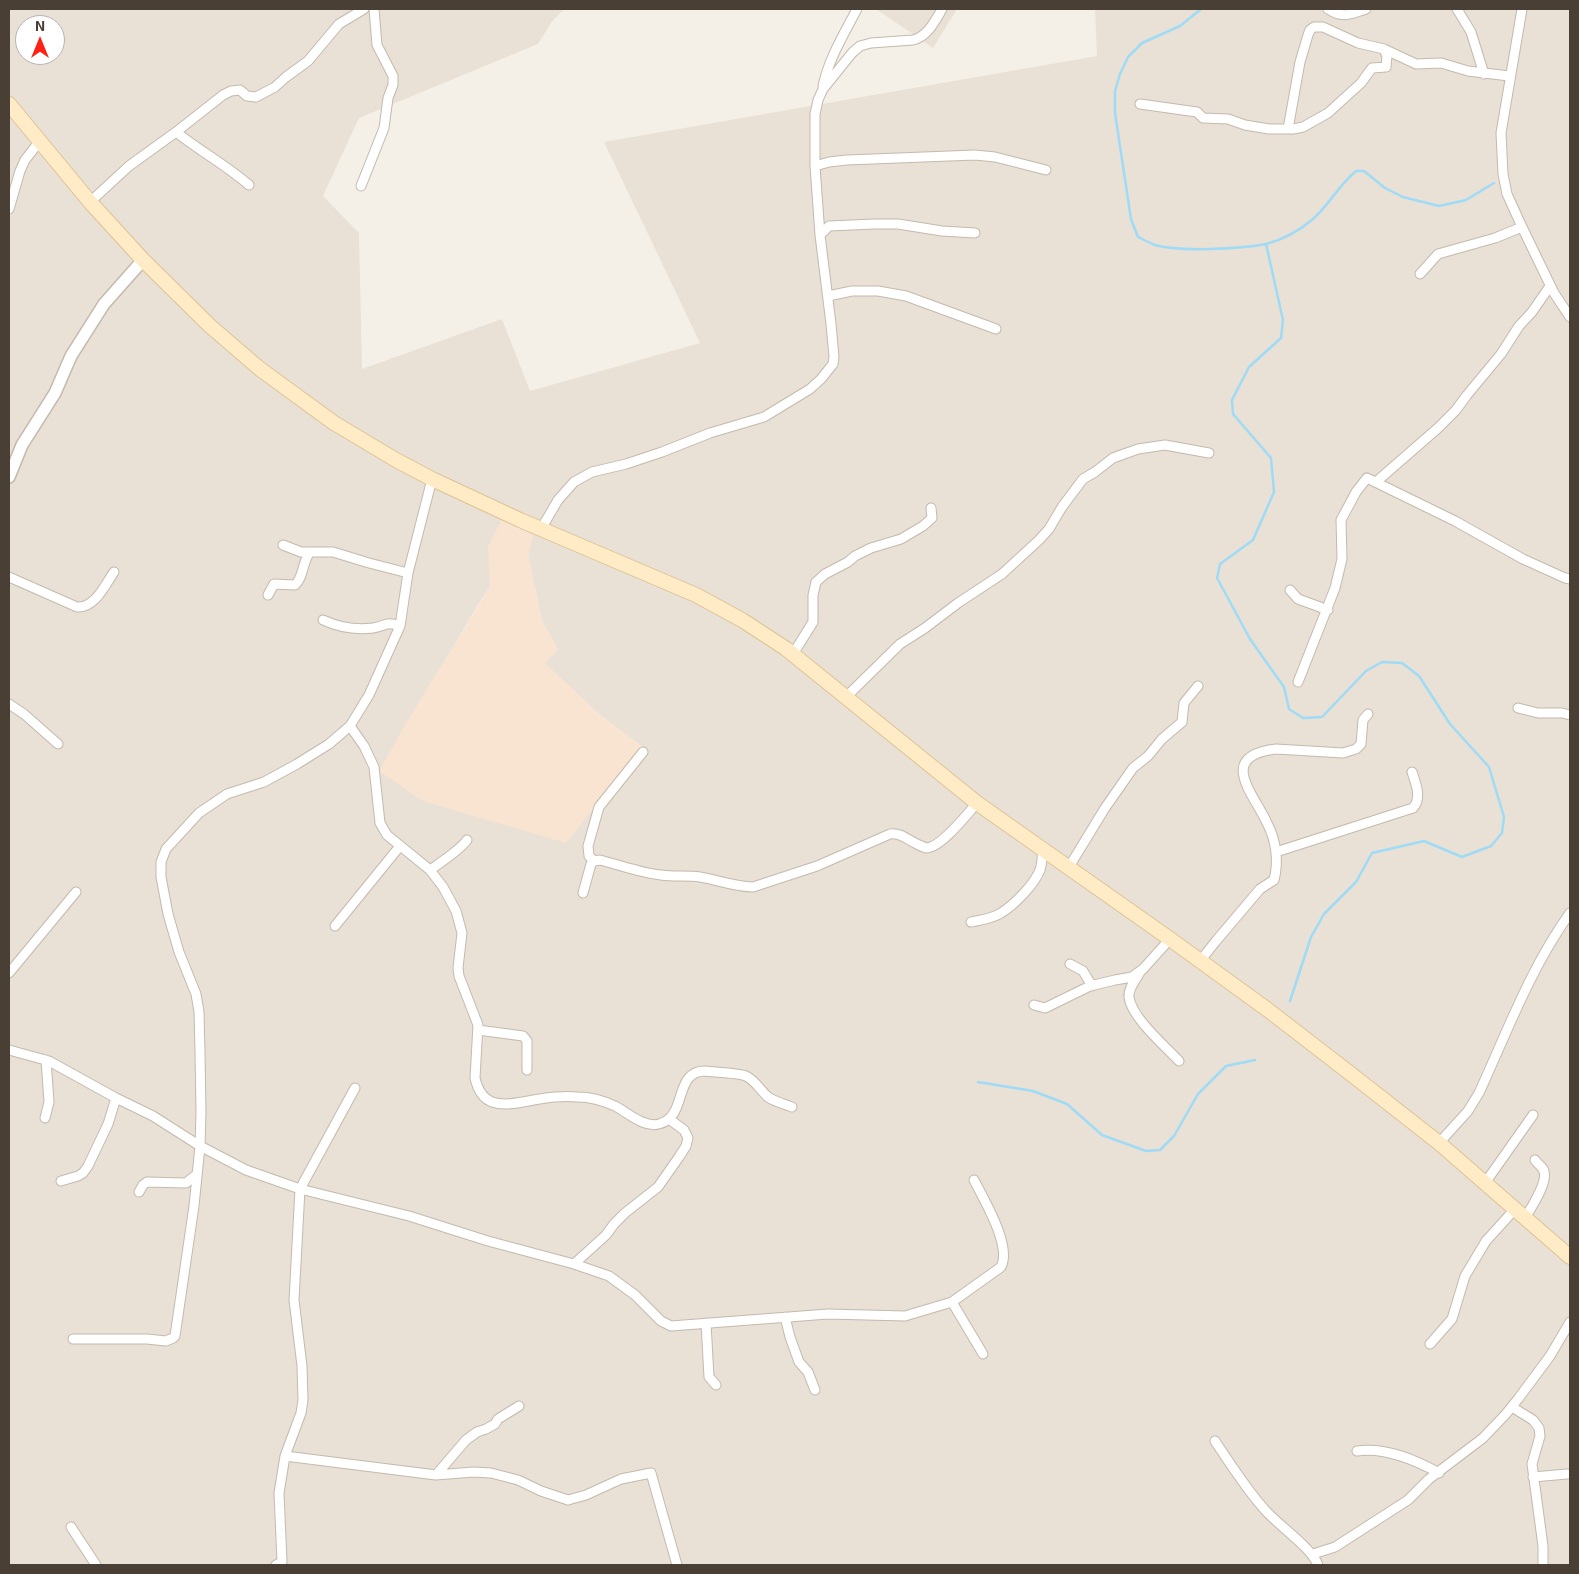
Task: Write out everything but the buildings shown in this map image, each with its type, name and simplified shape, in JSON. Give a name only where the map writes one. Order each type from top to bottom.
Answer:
[{"type":"main road","points":[[9,104],[90,202],[143,260],[210,326],[260,369],[334,423],[396,460],[432,479],[540,529],[696,595],[742,620],[793,654],[977,804],[1170,939],[1298,1034],[1438,1143],[1570,1257]]},
{"type":"street","points":[[90,202],[129,166],[223,95],[231,91],[240,90],[247,96],[256,97],[275,87],[308,61],[339,24],[364,9]]},
{"type":"street","points":[[361,186],[384,128],[388,98],[394,80],[377,45],[374,9]]},
{"type":"street","points":[[540,529],[558,500],[574,482],[592,472],[626,464],[710,433],[764,417],[810,389],[821,379],[832,364],[834,357],[820,235],[815,166],[815,114],[826,75],[837,48],[857,9]]},
{"type":"street","points":[[823,89],[860,46],[871,43],[919,39],[932,26],[942,9]]},
{"type":"street","points":[[1328,9],[1340,15],[1348,15],[1366,9]]},
{"type":"street","points":[[1458,9],[1471,32],[1484,74]]},
{"type":"street","points":[[1522,9],[1501,133],[1501,157],[1507,194],[1550,286],[1570,317]]},
{"type":"street","points":[[1288,129],[1300,62],[1310,30],[1314,27],[1323,27],[1358,43],[1384,49],[1416,64],[1441,62],[1461,70],[1510,76]]},
{"type":"street","points":[[1140,104],[1197,112],[1203,118],[1228,119],[1245,125],[1269,129],[1303,127],[1328,113],[1361,83],[1372,68],[1386,67],[1387,56],[1384,49]]},
{"type":"street","points":[[176,132],[250,185]]},
{"type":"street","points":[[9,209],[25,160],[40,142]]},
{"type":"street","points":[[815,166],[847,160],[975,155],[995,157],[1046,170]]},
{"type":"street","points":[[820,235],[829,226],[874,224],[898,224],[942,231],[975,233]]},
{"type":"street","points":[[1420,274],[1438,254],[1495,238],[1522,227]]},
{"type":"street","points":[[9,477],[22,445],[55,393],[71,356],[104,304],[143,260]]},
{"type":"street","points":[[1376,482],[1456,410],[1501,354],[1519,326],[1532,312],[1550,286]]},
{"type":"street","points":[[828,296],[852,291],[878,291],[906,296],[996,329]]},
{"type":"street","points":[[846,697],[900,644],[1002,574],[1049,530],[1062,507],[1083,479],[1113,458],[1138,449],[1166,445],[1209,453]]},
{"type":"street","points":[[1298,682],[1328,610],[1340,569],[1342,545],[1341,520],[1356,492],[1367,478],[1455,521],[1523,559],[1570,579]]},
{"type":"street","points":[[73,1339],[147,1339],[166,1341],[175,1336],[197,1174],[201,1112],[199,1012],[196,994],[179,952],[168,914],[161,877],[161,862],[166,849],[199,813],[227,794],[264,782],[297,764],[329,744],[350,726],[369,694],[400,626],[408,573],[432,479]]},
{"type":"street","points":[[793,654],[813,622],[813,595],[816,582],[825,574],[848,562],[855,556],[871,548],[901,539],[923,526],[932,518],[931,508]]},
{"type":"street","points":[[283,545],[300,552],[333,552],[408,573]]},
{"type":"street","points":[[268,595],[274,584],[295,585],[298,582],[305,558],[310,552]]},
{"type":"street","points":[[9,577],[77,607],[82,607],[88,605],[96,597],[114,572]]},
{"type":"street","points":[[1290,590],[1298,600],[1328,610]]},
{"type":"street","points":[[323,620],[346,627],[374,628],[389,623],[400,626]]},
{"type":"street","points":[[1069,867],[1105,808],[1133,768],[1148,756],[1162,739],[1182,722],[1184,703],[1198,686]]},
{"type":"street","points":[[9,704],[24,714],[58,744]]},
{"type":"street","points":[[1518,708],[1538,713],[1570,715]]},
{"type":"street","points":[[1200,961],[1260,889],[1274,880],[1277,862],[1276,852],[1268,823],[1245,785],[1243,775],[1246,762],[1253,755],[1276,749],[1343,753],[1356,749],[1361,744],[1363,720],[1368,714]]},
{"type":"street","points":[[350,726],[364,746],[374,767],[380,823],[387,835],[430,870],[443,887],[460,922],[462,932],[458,968],[459,976],[478,1025],[475,1078],[484,1096],[490,1101],[504,1104],[555,1098],[588,1097],[614,1106],[643,1122],[660,1124],[669,1119],[675,1112],[687,1078],[692,1074],[703,1071],[745,1075],[757,1083],[767,1096],[792,1108]]},
{"type":"street","points":[[594,861],[589,856],[588,846],[599,807],[643,752]]},
{"type":"street","points":[[1276,852],[1413,808],[1417,804],[1418,798],[1412,772]]},
{"type":"street","points":[[582,893],[591,864],[594,861],[600,860],[663,876],[683,875],[702,877],[744,887],[753,887],[816,866],[890,834],[895,833],[927,848],[950,834],[977,804]]},
{"type":"street","points":[[430,870],[448,858],[467,840]]},
{"type":"street","points":[[335,926],[400,846]]},
{"type":"street","points":[[971,922],[1001,914],[1016,900],[1028,888],[1039,872],[1043,851]]},
{"type":"street","points":[[9,973],[76,892]]},
{"type":"street","points":[[1438,1143],[1468,1111],[1480,1093],[1533,975],[1570,913]]},
{"type":"street","points":[[1170,939],[1143,969],[1131,987],[1129,996],[1141,1021],[1179,1061]]},
{"type":"street","points":[[1070,964],[1083,971],[1092,986]]},
{"type":"street","points":[[1034,1006],[1041,1008],[1050,1006],[1083,989],[1132,977],[1143,969]]},
{"type":"street","points":[[478,1030],[526,1038],[527,1070]]},
{"type":"street","points":[[9,1052],[46,1060],[153,1116],[200,1146],[246,1170],[300,1189],[409,1216],[609,1276],[635,1295],[662,1321],[672,1326],[828,1314],[905,1316],[952,1302],[1001,1267],[1004,1262],[1005,1254],[1000,1234],[974,1180]]},
{"type":"street","points":[[45,1118],[49,1102],[46,1060]]},
{"type":"street","points":[[280,1564],[281,1524],[279,1503],[285,1456],[301,1414],[304,1400],[302,1366],[294,1308],[300,1189],[355,1088]]},
{"type":"street","points":[[61,1181],[83,1174],[108,1124],[116,1098]]},
{"type":"street","points":[[1485,1183],[1533,1114]]},
{"type":"street","points":[[574,1264],[606,1235],[625,1213],[658,1187],[679,1157],[686,1146],[688,1138],[684,1130],[669,1119]]},
{"type":"street","points":[[1430,1344],[1452,1320],[1465,1276],[1486,1241],[1520,1214],[1542,1186],[1545,1176],[1543,1168],[1535,1160]]},
{"type":"street","points":[[139,1192],[147,1182],[186,1183],[197,1174]]},
{"type":"street","points":[[952,1302],[983,1354]]},
{"type":"street","points":[[785,1317],[796,1355],[799,1362],[808,1372],[815,1390]]},
{"type":"street","points":[[1313,1554],[1335,1547],[1408,1500],[1482,1438],[1512,1407],[1550,1356],[1570,1322]]},
{"type":"street","points":[[706,1323],[709,1377],[716,1385]]},
{"type":"street","points":[[436,1475],[466,1440],[477,1432],[495,1424],[498,1419],[519,1406]]},
{"type":"street","points":[[1512,1407],[1533,1420],[1539,1428],[1540,1436],[1533,1456],[1533,1477],[1543,1546],[1543,1565]]},
{"type":"street","points":[[1215,1441],[1250,1493],[1266,1512],[1313,1554],[1318,1565]]},
{"type":"street","points":[[1357,1451],[1369,1450],[1412,1459],[1421,1462],[1438,1473]]},
{"type":"street","points":[[285,1456],[436,1475],[473,1472],[491,1473],[518,1480],[540,1491],[568,1500],[586,1495],[621,1479],[651,1473],[677,1565]]},
{"type":"street","points":[[1533,1477],[1567,1474]]},
{"type":"street","points":[[71,1527],[96,1565]]},
{"type":"shaded area","points":[[9,9],[564,9],[551,23],[538,44],[359,118],[323,196],[359,233],[362,369],[502,319],[530,391],[700,343],[604,142],[1097,56],[1095,9],[1570,9],[1570,1565],[9,1565]],"holes":[[[533,535],[528,555],[542,621],[558,650],[544,663],[600,715],[643,747],[402,732],[481,600]]]},
{"type":"shaded area","points":[[876,9],[957,9],[933,48]]},
{"type":"shaded area","points":[[502,519],[533,535],[528,555],[542,621],[558,650],[545,663],[600,715],[643,747],[566,843],[423,801],[379,771],[408,720],[490,587],[488,546]]},
{"type":"waterway","points":[[1201,9],[1180,26],[1142,43],[1128,57],[1115,91],[1115,113],[1131,219],[1138,237],[1155,245],[1194,249],[1266,244],[1291,234],[1313,219],[1344,182],[1356,171],[1364,171],[1385,188],[1403,197],[1439,206],[1466,200],[1494,183]]},
{"type":"waterway","points":[[1266,244],[1283,320],[1281,338],[1249,367],[1232,400],[1233,414],[1271,458],[1274,492],[1253,540],[1220,564],[1217,578],[1250,639],[1284,687],[1289,709],[1303,718],[1322,717],[1366,671],[1382,662],[1402,663],[1419,676],[1450,724],[1489,767],[1504,817],[1502,833],[1491,846],[1462,857],[1424,841],[1372,853],[1356,882],[1324,914],[1311,937],[1290,1001]]},
{"type":"waterway","points":[[978,1082],[1033,1091],[1067,1104],[1102,1135],[1146,1151],[1160,1150],[1174,1136],[1198,1094],[1226,1066],[1255,1060]]}]
